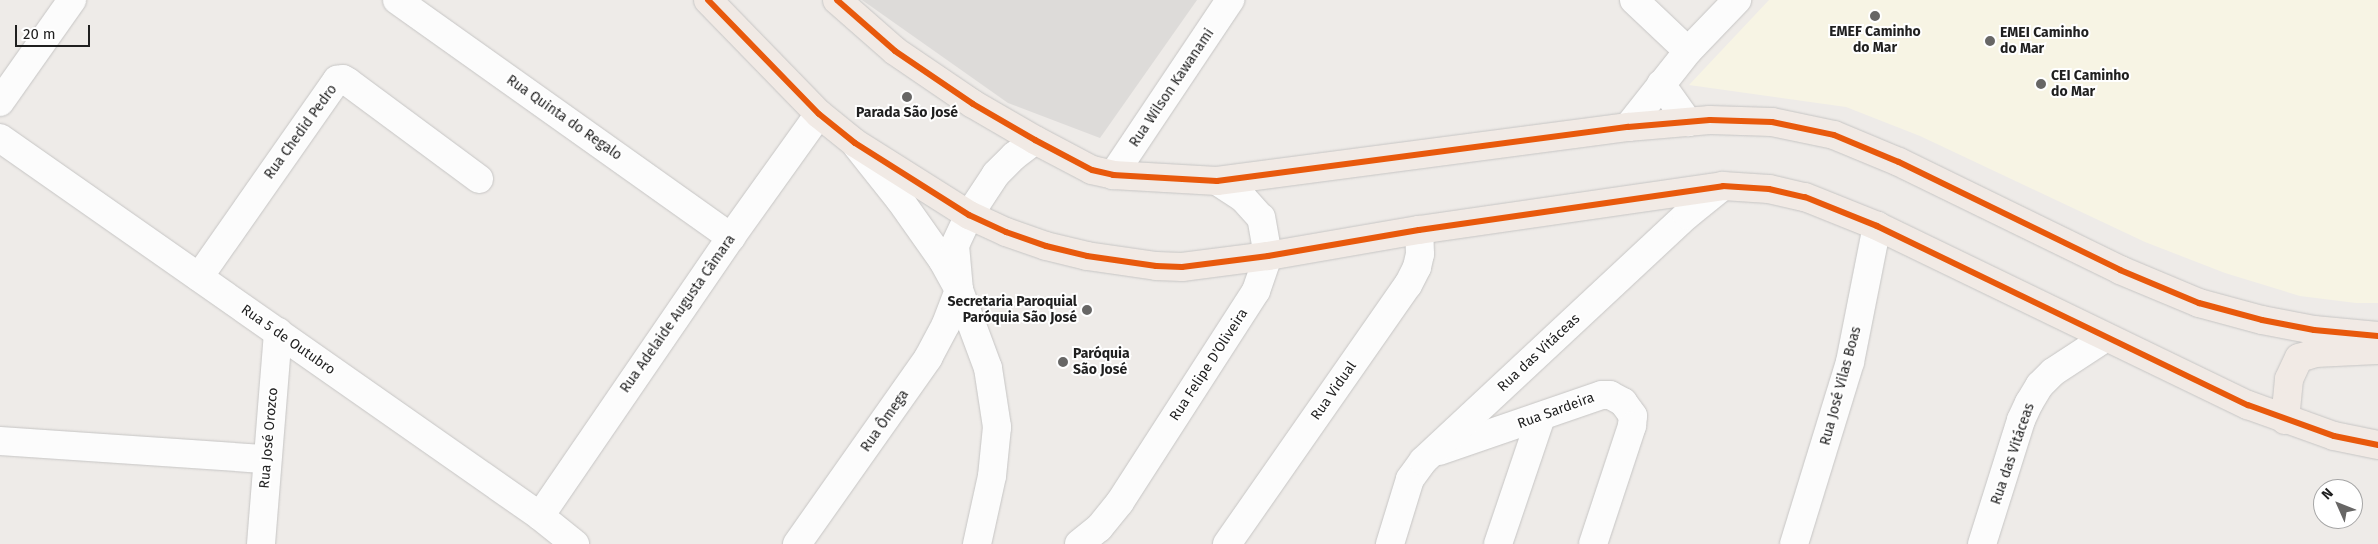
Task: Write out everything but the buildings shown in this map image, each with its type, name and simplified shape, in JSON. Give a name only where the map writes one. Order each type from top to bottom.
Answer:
[{"type":"main road","points":[[708,0],[819,114],[854,143],[969,215],[1006,232],[1086,256],[1156,266],[1182,267],[1268,256],[1419,230],[1724,186],[1769,189],[1805,197],[1877,226],[2105,338],[2284,420],[2334,436],[2378,445]]},
{"type":"main road","points":[[837,0],[895,51],[973,104],[1092,170],[1113,175],[1217,181],[1628,127],[1688,122],[1772,122],[1834,135],[1899,162],[2120,270],[2198,303],[2262,320],[2314,330],[2378,336]]},
{"type":"main road","points":[[2284,420],[2289,379],[2299,358],[2315,353],[2378,350]]},
{"type":"street","points":[[0,102],[72,0]]},
{"type":"street","name":"Rua Quinta do Regalo","points":[[396,0],[731,237]]},
{"type":"street","name":"Rua Wilson Kawanami","points":[[1113,175],[1230,0]]},
{"type":"street","points":[[1634,0],[1688,51]]},
{"type":"street","points":[[1628,127],[1688,51],[1738,0]]},
{"type":"street","name":"Rua Chedid Pedro","points":[[199,277],[337,80],[343,79],[348,82],[479,179]]},
{"type":"street","points":[[1662,84],[1688,122]]},
{"type":"street","name":"Rua Adelaide Augusta Câmara","points":[[540,516],[731,237],[819,114]]},
{"type":"street","name":"Rua 5 de Outubro","points":[[0,138],[540,516],[571,543]]},
{"type":"street","points":[[959,290],[955,245],[969,215],[996,174],[1014,156],[1035,140]]},
{"type":"street","points":[[854,143],[925,234],[959,290],[988,368],[997,426],[992,476],[977,544]]},
{"type":"street","points":[[1217,181],[1243,198],[1261,218],[1268,256]]},
{"type":"street","name":"Rua das Vitáceas","points":[[1390,544],[1410,479],[1430,453],[1687,215],[1724,186]]},
{"type":"street","name":"Rua José Vilas Boas","points":[[1794,544],[1850,362],[1877,226]]},
{"type":"street","name":"Rua Vidual","points":[[1228,544],[1408,286],[1419,261],[1419,230]]},
{"type":"street","name":"Rua Felipe D'Oliveira","points":[[1079,544],[1099,528],[1120,502],[1251,299],[1268,256]]},
{"type":"street","name":"Rua Ômega","points":[[797,544],[928,358],[946,324],[959,290]]},
{"type":"street","name":"Rua José Orozco","points":[[261,544],[266,459],[278,332]]},
{"type":"street","name":"Rua das Vitáceas","points":[[1982,544],[2021,420],[2029,403],[2040,385],[2053,372],[2105,338]]},
{"type":"street","name":"Rua Sardeira","points":[[1430,453],[1602,395],[1610,395],[1624,402],[1632,416],[1632,426],[1593,544]]},
{"type":"street","points":[[1498,544],[1541,417]]},
{"type":"street","points":[[0,441],[266,459]]},
{"type":"shaded area","points":[[862,0],[1197,0],[1100,138],[1008,103]]},
{"type":"shaded area","points":[[1769,0],[2378,0],[2378,303],[2356,303],[2300,296],[2225,273],[2145,242],[1920,136],[1846,107],[1689,85]]},
{"type":"cycle path","points":[[708,0],[819,114],[855,143],[969,215],[1006,232],[1046,246],[1087,256],[1156,266],[1182,267],[1268,256],[1419,230],[1723,186],[1769,189],[1805,197],[1877,226],[2248,405],[2334,436],[2378,445]]},
{"type":"cycle path","points":[[837,0],[895,51],[973,104],[1092,170],[1113,175],[1217,181],[1628,127],[1710,120],[1772,122],[1834,135],[1899,162],[2120,270],[2199,303],[2262,320],[2314,330],[2378,336]]},
{"type":"place","name":"EMEF Caminho do Mar","points":[[1875,16]]},
{"type":"place","name":"EMEI Caminho do Mar","points":[[1990,41]]},
{"type":"place","name":"CEI Caminho do Mar","points":[[2041,84]]},
{"type":"place","name":"Parada São José","points":[[907,97]]},
{"type":"place","name":"Secretaria Paroquial Paróquia São José","points":[[1087,310]]},
{"type":"place","name":"Paróquia São José","points":[[1063,362]]}]
